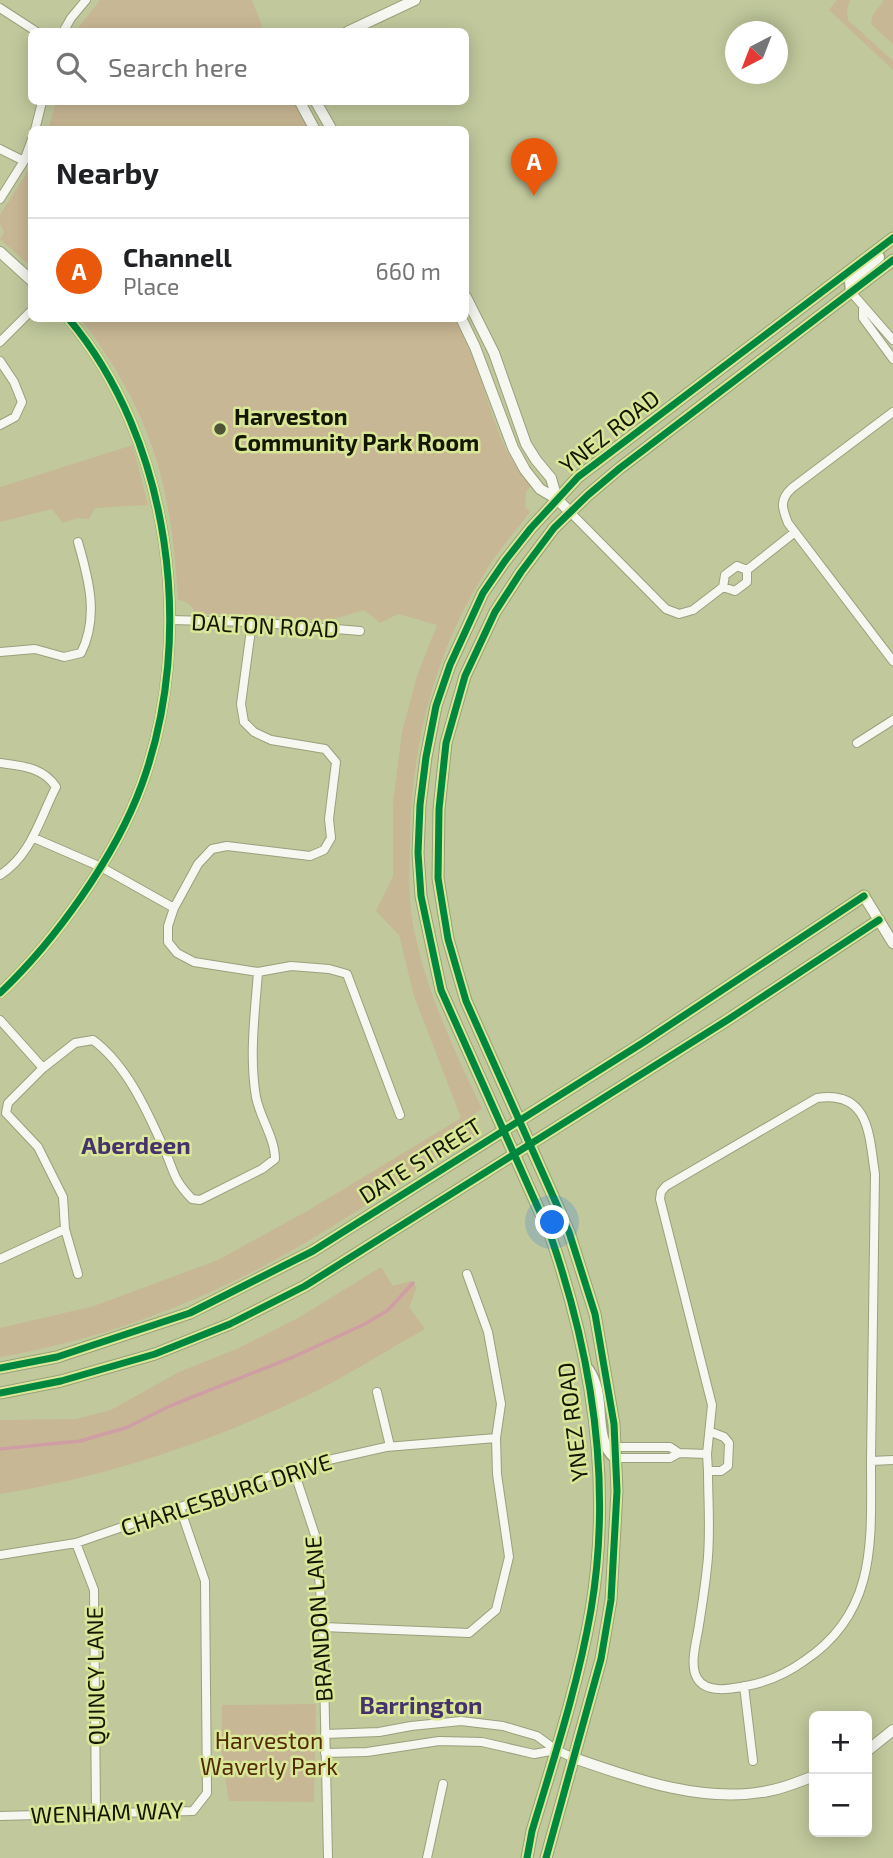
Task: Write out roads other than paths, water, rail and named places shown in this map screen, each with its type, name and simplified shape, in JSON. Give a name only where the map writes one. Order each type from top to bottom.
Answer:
[{"type":"main road","points":[[851,292],[850,281],[884,253],[890,240]]},
{"type":"main road","name":"YNEZ ROAD","points":[[527,1858],[532,1831],[580,1665],[592,1606],[600,1493],[586,1366],[580,1333],[560,1262],[441,990],[421,896],[418,853],[420,804],[436,706],[450,665],[483,593],[505,562],[578,477],[890,240]]},
{"type":"main road","name":"YNEZ ROAD","points":[[546,1858],[601,1660],[611,1600],[617,1502],[614,1423],[595,1314],[569,1232],[466,1001],[448,939],[438,877],[439,808],[446,743],[465,676],[495,612],[554,528],[620,468],[893,260]]},
{"type":"main road","name":"DATE STREET","points":[[0,1368],[57,1357],[190,1313],[313,1251],[644,1042],[864,896]]},
{"type":"main road","name":"DATE STREET","points":[[0,1393],[61,1381],[155,1354],[240,1319],[305,1286],[879,920]]},
{"type":"main road","points":[[586,1366],[596,1380],[604,1446],[615,1453]]},
{"type":"street","points":[[65,28],[86,0]]},
{"type":"street","points":[[355,28],[415,0]]},
{"type":"street","points":[[0,8],[31,28]]},
{"type":"street","points":[[36,126],[41,105]]},
{"type":"street","points":[[302,105],[313,126]]},
{"type":"street","points":[[318,105],[330,126]]},
{"type":"street","points":[[0,149],[24,161]]},
{"type":"street","points":[[0,199],[28,150]]},
{"type":"street","points":[[0,252],[28,277]]},
{"type":"street","points":[[851,292],[891,337],[880,342]]},
{"type":"street","points":[[469,303],[494,354],[526,444],[551,478],[557,499]]},
{"type":"street","points":[[863,308],[863,318],[893,359]]},
{"type":"street","points":[[0,342],[28,314]]},
{"type":"street","points":[[0,993],[59,928],[101,867],[142,785],[153,748],[167,666],[170,620],[160,518],[138,437],[108,375],[71,322]]},
{"type":"street","points":[[463,322],[513,448],[525,470],[540,489],[557,499],[666,609],[679,614],[693,610],[723,587],[725,575],[737,566],[747,570]]},
{"type":"street","points":[[0,361],[14,382],[22,401],[15,417],[0,425]]},
{"type":"street","points":[[893,412],[784,495],[782,506],[788,523],[893,661]]},
{"type":"street","points":[[747,570],[795,532]]},
{"type":"street","points":[[0,652],[35,649],[64,657],[81,653],[90,635],[92,606],[78,542]]},
{"type":"street","points":[[723,587],[735,591],[747,582],[747,570]]},
{"type":"street","name":"DALTON ROAD","points":[[170,620],[252,621],[360,631]]},
{"type":"street","points":[[252,621],[241,704],[244,722],[254,732],[271,740],[325,749],[336,762],[329,818],[331,838],[324,850],[310,856],[227,846],[212,849],[198,864],[174,908],[168,926],[168,942],[177,953],[194,962],[258,972],[291,966],[329,969],[347,974],[400,1115]]},
{"type":"street","points":[[857,743],[893,720]]},
{"type":"street","points":[[0,763],[35,768],[49,777],[56,787],[34,838],[12,866],[0,876]]},
{"type":"street","points":[[34,838],[101,867],[174,908]]},
{"type":"street","points":[[864,896],[893,943]]},
{"type":"street","points":[[78,1274],[65,1229],[63,1198],[38,1146],[6,1113],[8,1103],[43,1068],[75,1043],[93,1040],[108,1051],[123,1073],[149,1116],[176,1182],[192,1199],[200,1200],[262,1169],[275,1158],[275,1147],[264,1126],[256,1097],[253,1064],[258,972]]},
{"type":"street","points":[[0,1020],[43,1068]]},
{"type":"street","points":[[827,1096],[849,1103],[866,1119],[875,1174],[871,1523],[866,1566],[859,1600],[843,1626],[824,1648],[789,1671],[764,1683],[714,1689],[702,1684],[695,1676],[694,1658],[708,1565],[707,1454],[712,1405],[660,1199],[661,1192],[666,1186],[817,1098],[827,1096]]},
{"type":"street","points":[[0,1259],[65,1229]]},
{"type":"street","points":[[323,1627],[469,1633],[496,1610],[509,1557],[496,1474],[496,1438],[501,1404],[488,1332],[467,1274]]},
{"type":"street","points":[[377,1392],[390,1446]]},
{"type":"street","points":[[708,1471],[720,1471],[728,1465],[729,1458],[729,1443],[724,1437],[711,1432]]},
{"type":"street","name":"CHARLESBURG DRIVE","points":[[0,1555],[76,1543],[293,1468],[390,1446],[496,1438]]},
{"type":"street","points":[[615,1453],[670,1458],[679,1452],[707,1454]]},
{"type":"street","points":[[871,1461],[893,1460]]},
{"type":"street","name":"BRANDON LANE","points":[[293,1468],[316,1538],[323,1627],[328,1858]]},
{"type":"street","name":"WENHAM WAY","points":[[0,1816],[193,1811],[207,1793],[205,1581],[180,1508]]},
{"type":"street","name":"QUINCY LANE","points":[[76,1543],[94,1590],[96,1814]]},
{"type":"street","points":[[744,1686],[753,1761]]},
{"type":"street","points":[[325,1734],[379,1732],[461,1721],[503,1726],[537,1736],[556,1750],[574,1758],[651,1783],[734,1795],[767,1791],[809,1778]]},
{"type":"street","points":[[872,1747],[893,1730]]},
{"type":"street","points":[[325,1754],[367,1752],[439,1741],[482,1742],[534,1754],[556,1750]]},
{"type":"street","points":[[427,1858],[443,1784]]},
{"type":"waterway","points":[[0,1449],[80,1441],[128,1427],[170,1406],[293,1357],[365,1324],[388,1310],[413,1283]]},
{"type":"place","name":"Channell","points":[[534,196]]},
{"type":"place","name":"Harveston Community Park Room","points":[[220,429]]},
{"type":"district","name":"Aberdeen","points":[[136,1144]]},
{"type":"district","name":"Barrington","points":[[421,1704]]},
{"type":"park label","name":"Harveston Waverly Park","points":[[269,1753]]}]
